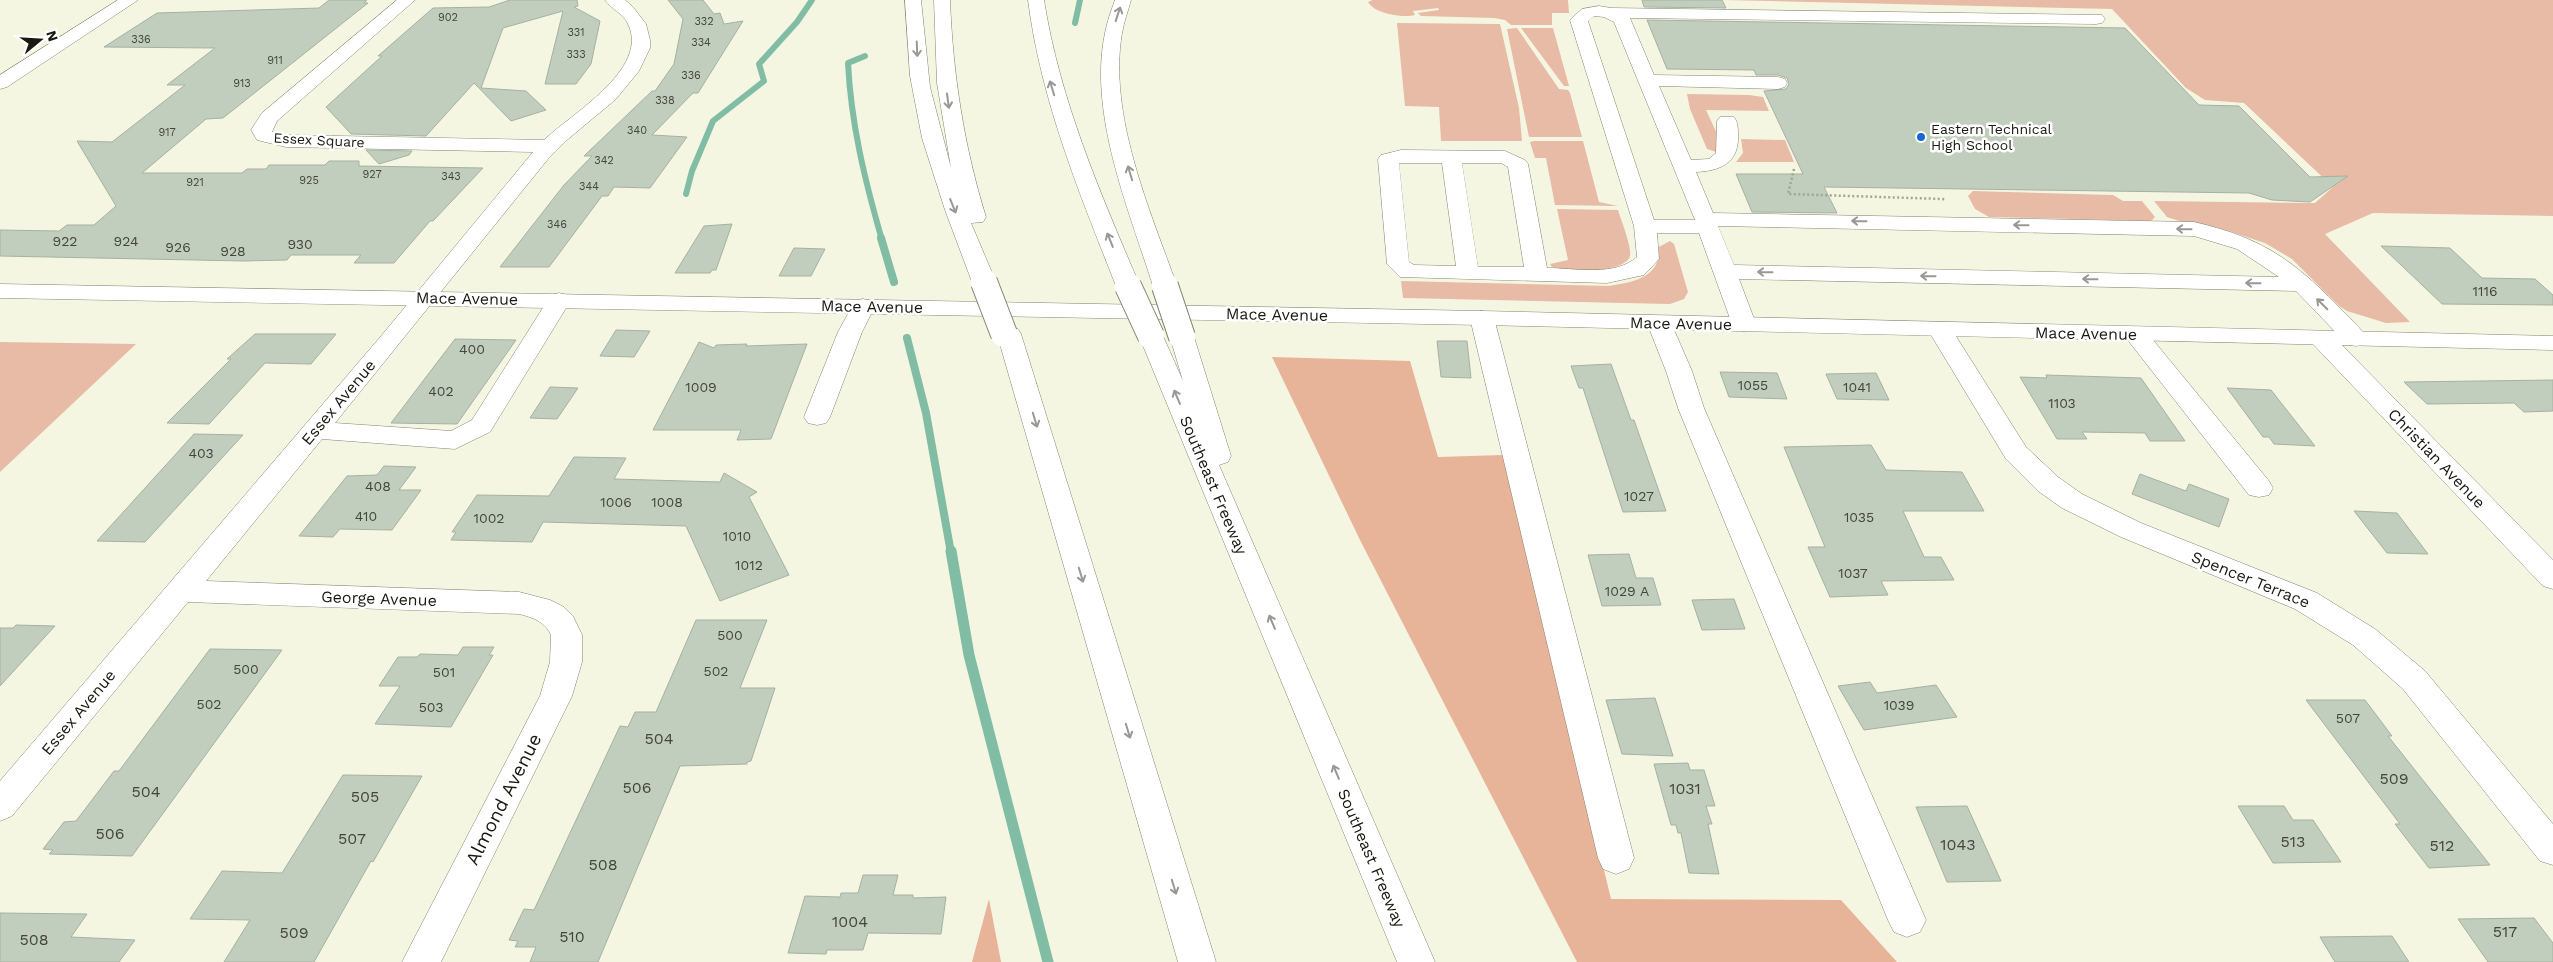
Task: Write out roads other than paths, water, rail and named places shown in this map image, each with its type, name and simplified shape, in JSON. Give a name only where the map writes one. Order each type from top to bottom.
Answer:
[{"type":"main road","points":[[0,83],[130,0]]},
{"type":"main road","name":"Essex Square","points":[[407,0],[269,117],[261,130],[264,136],[286,141],[548,146]]},
{"type":"main road","name":"Essex Avenue","points":[[0,806],[426,298],[548,146],[604,99],[622,80],[639,55],[642,42],[635,19],[628,10],[613,0]]},
{"type":"main road","points":[[914,0],[921,87],[946,188],[989,283],[1021,373],[1197,962]]},
{"type":"main road","points":[[942,0],[945,83],[952,134],[989,283]]},
{"type":"main road","name":"Southeast Freeway","points":[[1036,0],[1047,72],[1062,121],[1128,286],[1151,336],[1416,962]]},
{"type":"main road","points":[[1123,0],[1113,29],[1110,55],[1109,82],[1112,108],[1124,154],[1182,337],[1257,587]]},
{"type":"main road","points":[[1537,274],[1518,164],[1505,157],[1401,156],[1388,159],[1398,264],[1408,272],[1608,276],[1636,270],[1648,259],[1645,226],[1579,20],[1583,15],[1590,12],[2096,19]]},
{"type":"main road","points":[[1612,13],[1622,19],[1707,223],[1744,324]]},
{"type":"main road","points":[[1647,80],[1778,83]]},
{"type":"main road","points":[[1683,166],[1709,166],[1726,155],[1730,144],[1726,121]]},
{"type":"main road","points":[[1450,156],[1468,273]]},
{"type":"main road","points":[[1645,226],[1707,223],[1973,224],[2194,229],[2212,232],[2242,242],[2262,252],[2301,284],[2356,339]]},
{"type":"main road","points":[[1724,272],[2301,284]]},
{"type":"main road","name":"Mace Avenue","points":[[0,291],[1482,318],[2553,343]]},
{"type":"main road","points":[[314,430],[455,440],[464,436],[481,426],[559,300]]},
{"type":"main road","points":[[817,416],[850,332],[863,306]]},
{"type":"main road","points":[[1482,318],[1616,858]]},
{"type":"main road","points":[[1659,323],[1679,371],[1691,408],[1907,920]]},
{"type":"main road","name":"Spencer Terrace","points":[[1940,330],[2016,453],[2048,484],[2072,501],[2123,527],[2306,601],[2364,637],[2414,680],[2553,850]]},
{"type":"main road","points":[[2134,334],[2259,488]]},
{"type":"main road","name":"Christian Avenue","points":[[2321,338],[2553,578]]},
{"type":"main road","name":"George Avenue","points":[[180,591],[519,603],[553,613],[567,632]]},
{"type":"main road","name":"Almond Avenue","points":[[421,962],[556,696],[566,660],[567,632]]},
{"type":"waterway","points":[[686,194],[692,171],[713,121],[764,81],[759,64],[797,22],[812,0]]},
{"type":"waterway","points":[[1075,23],[1080,0]]},
{"type":"waterway","points":[[865,56],[848,63],[852,108],[860,152],[882,240]]},
{"type":"waterway","points":[[881,238],[894,282]]},
{"type":"waterway","points":[[907,338],[926,413],[951,553]]},
{"type":"waterway","points":[[951,551],[969,655],[1048,962]]},
{"type":"place","name":"Eastern Technical High School","points":[[1921,137]]}]
